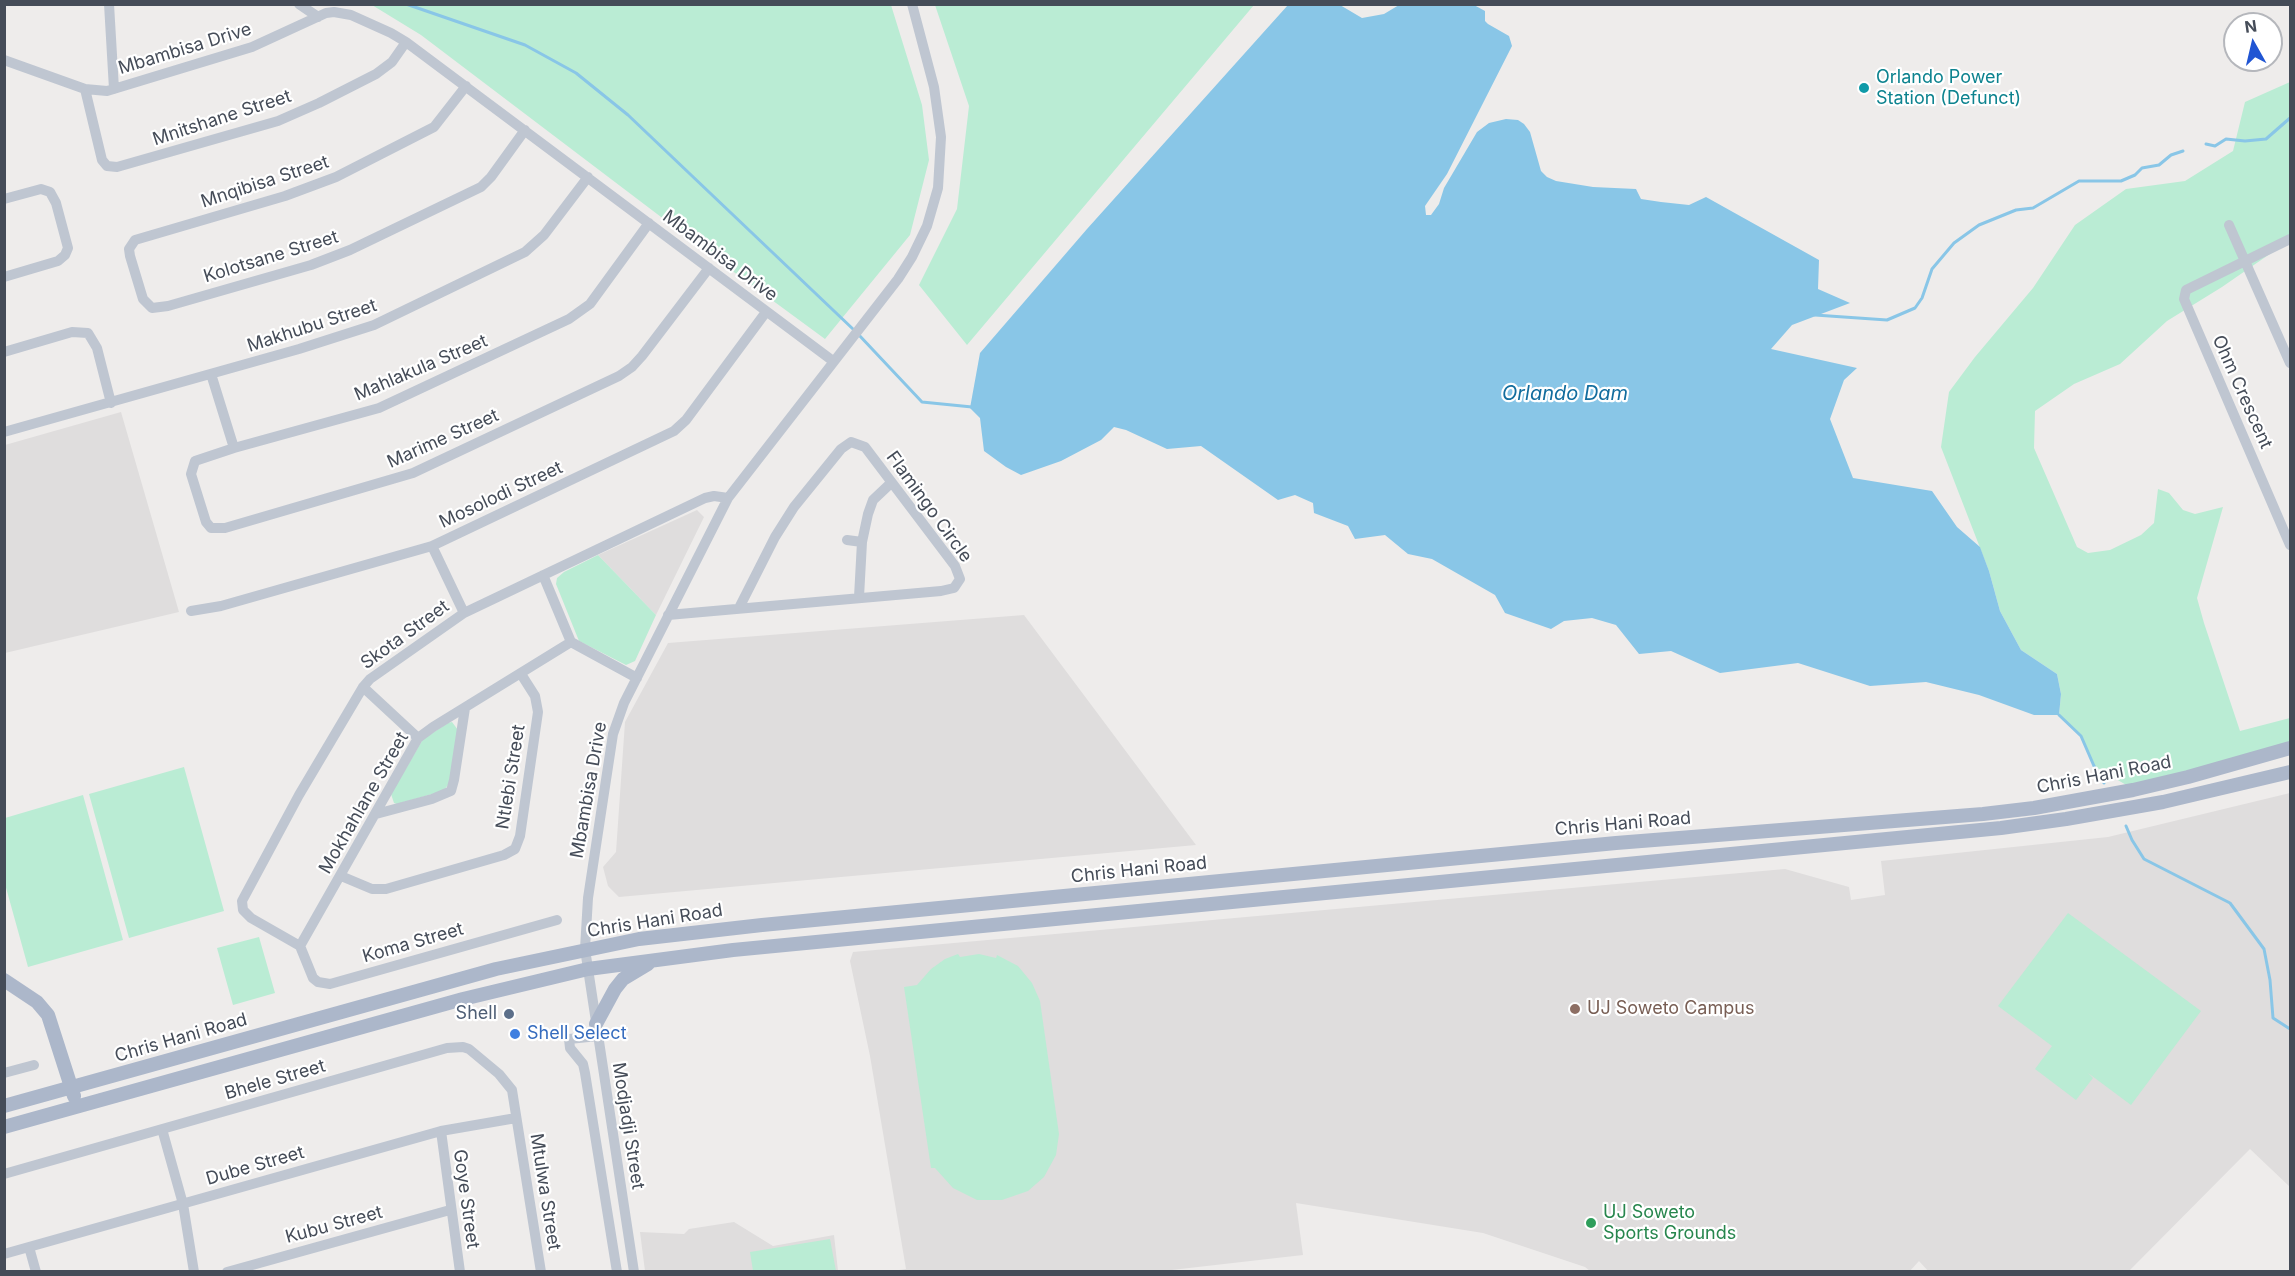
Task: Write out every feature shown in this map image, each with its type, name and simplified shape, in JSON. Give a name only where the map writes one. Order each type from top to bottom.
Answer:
[{"type":"main road","name":"Chris Hani Road","points":[[4,1106],[437,984],[496,969],[639,939],[733,927],[1713,834],[2034,808],[2095,798],[2188,777],[2290,748]]},
{"type":"main road","name":"Chris Hani Road","points":[[4,1127],[453,1002],[588,969],[658,959],[1920,837],[2066,819],[2163,802],[2290,772]]},
{"type":"main road","points":[[1713,834],[1716,857]]},
{"type":"main road","points":[[597,1030],[608,999],[623,980],[658,959]]},
{"type":"main road","points":[[4,980],[37,1002],[48,1015],[77,1106]]},
{"type":"street","points":[[109,4],[114,89]]},
{"type":"street","points":[[299,4],[318,16]]},
{"type":"street","points":[[833,361],[898,279],[921,240],[935,200],[941,161],[941,137],[936,98],[912,4]]},
{"type":"street","name":"Mbambisa Drive","points":[[4,60],[85,89],[100,91],[114,89],[252,47],[318,16],[334,12],[351,15],[406,42],[833,361],[728,498],[616,722],[588,898],[585,950]]},
{"type":"street","name":"Mnitshane Street","points":[[85,89],[102,160],[107,166],[117,166],[260,127],[299,112],[385,69],[406,42]]},
{"type":"street","name":"Mnqibisa Street","points":[[130,256],[131,243],[142,237],[304,189],[336,177],[424,133],[439,122],[466,86]]},
{"type":"street","name":"Kolotsane Street","points":[[130,256],[143,299],[148,306],[157,308],[311,265],[351,250],[481,187],[491,177],[525,130]]},
{"type":"street","name":"Makhubu Street","points":[[4,432],[360,331],[513,258],[531,247],[544,235],[588,177]]},
{"type":"street","points":[[4,199],[41,189],[50,192],[56,203],[68,248],[65,255],[58,261],[4,277]]},
{"type":"street","name":"Mahlakula Street","points":[[234,448],[379,408],[569,319],[590,304],[649,223]]},
{"type":"street","points":[[2229,225],[2290,363]]},
{"type":"street","points":[[2244,260],[2290,238]]},
{"type":"street","name":"Ohm Crescent","points":[[2244,260],[2191,287],[2184,293],[2184,303],[2290,545]]},
{"type":"street","name":"Marime Street","points":[[234,448],[201,458],[195,461],[191,469],[206,522],[211,528],[225,528],[419,471],[619,376],[632,367],[709,268]]},
{"type":"street","name":"Mosolodi Street","points":[[191,611],[221,606],[432,546],[674,431],[687,420],[766,312]]},
{"type":"street","points":[[4,352],[72,332],[88,333],[97,348],[111,402]]},
{"type":"street","points":[[211,374],[234,448]]},
{"type":"street","name":"Flamingo Circle","points":[[668,615],[949,590],[959,583],[958,572],[865,447],[854,442],[846,444],[794,507],[775,537],[739,608]]},
{"type":"street","points":[[859,597],[862,542],[870,504],[891,483]]},
{"type":"street","name":"Skota Street","points":[[300,946],[251,918],[243,910],[242,901],[299,795],[363,687],[381,670],[464,613],[705,498],[714,496],[728,498]]},
{"type":"street","points":[[847,540],[862,542]]},
{"type":"street","points":[[432,546],[464,613]]},
{"type":"street","points":[[543,575],[571,642],[637,678]]},
{"type":"street","name":"Mokhahlane Street","points":[[300,946],[418,738],[571,642]]},
{"type":"street","name":"Ntlebi Street","points":[[341,876],[372,889],[386,889],[504,855],[515,849],[520,836],[538,712],[535,696],[521,674]]},
{"type":"street","points":[[363,687],[418,738]]},
{"type":"street","points":[[376,813],[432,799],[451,791],[465,708]]},
{"type":"street","name":"Koma Street","points":[[300,946],[313,978],[318,982],[330,984],[557,920]]},
{"type":"street","name":"Modjadji Street","points":[[585,950],[634,1272]]},
{"type":"street","points":[[597,1030],[568,1039],[570,1048],[583,1064],[585,1073],[617,1272]]},
{"type":"street","name":"Bhele Street","points":[[4,1174],[458,1046],[469,1049],[506,1081],[513,1094],[516,1118]]},
{"type":"street","points":[[4,1073],[34,1065]]},
{"type":"street","name":"Dube Street","points":[[4,1254],[441,1131],[516,1118]]},
{"type":"street","name":"Mtulwa Street","points":[[516,1118],[541,1272]]},
{"type":"street","points":[[162,1130],[183,1204],[194,1272]]},
{"type":"street","name":"Goye Street","points":[[441,1131],[460,1272]]},
{"type":"street","name":"Kubu Street","points":[[227,1272],[450,1210]]},
{"type":"street","points":[[29,1247],[36,1272]]},
{"type":"shaded area","points":[[121,412],[179,612],[5,653],[5,445]]},
{"type":"shaded area","points":[[697,510],[704,517],[656,615],[598,555]]},
{"type":"shaded area","points":[[1024,615],[1196,845],[619,897],[608,886],[603,867],[616,852],[625,722],[668,643]]},
{"type":"shaded area","name":"UJ Soweto Campus","points":[[2290,793],[2290,1187],[2250,1149],[2129,1271],[1929,1272],[1919,1261],[1909,1272],[1590,1271],[1585,1267],[1483,1233],[1296,1203],[1303,1255],[1154,1272],[892,1271],[906,1269],[870,1056],[850,961],[853,952],[1785,869],[1849,887],[1851,900],[1885,895],[1881,861],[2108,837]]},
{"type":"shaded area","points":[[734,1222],[773,1246],[834,1235],[838,1271],[645,1271],[640,1232],[684,1234],[689,1229]]},
{"type":"green space","points":[[372,5],[891,5],[922,105],[929,160],[910,235],[825,339],[421,35]]},
{"type":"green space","points":[[935,5],[1254,5],[967,345],[919,285],[957,209],[969,106]]},
{"type":"green space","points":[[2290,82],[2290,240],[2222,287],[2167,321],[2120,364],[2074,384],[2035,411],[2034,448],[2077,547],[2088,553],[2110,550],[2141,535],[2154,523],[2158,489],[2169,493],[2183,510],[2195,514],[2223,507],[2197,598],[2204,623],[2240,731],[2290,718],[2290,747],[2133,789],[2094,766],[2081,736],[2059,715],[2061,694],[2057,674],[2021,650],[2000,611],[1989,571],[1941,447],[1949,392],[2033,288],[2075,225],[2126,189],[2185,181],[2233,151],[2245,102]]},
{"type":"green space","points":[[598,555],[656,615],[635,661],[626,665],[579,641],[556,584],[557,578],[564,572]]},
{"type":"green space","points":[[452,722],[458,730],[449,784],[443,791],[394,803],[391,794],[423,739]]},
{"type":"green space","points":[[184,767],[224,911],[129,938],[89,794]]},
{"type":"green space","points":[[83,795],[123,940],[28,967],[5,884],[5,818]]},
{"type":"green space","points":[[2068,913],[2201,1011],[2131,1105],[2088,1073],[2093,1078],[2076,1100],[2035,1069],[2052,1046],[1998,1006]]},
{"type":"green space","points":[[259,937],[275,993],[233,1005],[217,948]]},
{"type":"green space","points":[[958,954],[960,957],[979,954],[996,958],[997,955],[1018,966],[1032,983],[1040,1001],[1059,1134],[1056,1155],[1044,1177],[1028,1191],[1002,1200],[977,1200],[953,1188],[935,1168],[931,1168],[904,987],[917,985],[931,969],[945,959]]},
{"type":"green space","points":[[830,1239],[836,1271],[753,1271],[750,1252]]},
{"type":"water","name":"Orlando Dam","points":[[1288,5],[1340,5],[1362,18],[1384,14],[1399,5],[1474,5],[1485,11],[1485,21],[1488,24],[1509,36],[1512,46],[1447,174],[1425,206],[1426,215],[1431,215],[1439,204],[1444,188],[1477,132],[1489,123],[1506,119],[1518,120],[1530,132],[1541,171],[1547,177],[1556,181],[1593,187],[1636,189],[1641,199],[1661,202],[1689,205],[1706,197],[1819,260],[1818,289],[1850,303],[1792,325],[1771,349],[1857,368],[1844,380],[1830,419],[1853,478],[1932,491],[1957,527],[1980,547],[2000,611],[2021,650],[2057,674],[2061,694],[2059,715],[2034,715],[1979,695],[1926,682],[1870,686],[1798,663],[1720,673],[1671,651],[1639,654],[1616,625],[1592,618],[1564,621],[1551,629],[1505,613],[1495,595],[1432,559],[1408,554],[1385,535],[1355,539],[1348,526],[1314,513],[1313,503],[1295,495],[1278,500],[1201,446],[1167,449],[1126,430],[1114,427],[1101,440],[1061,461],[1021,475],[984,451],[980,418],[970,408],[980,353],[1087,229]]},
{"type":"waterway","points":[[406,4],[525,45],[576,73],[628,115],[854,330]]},
{"type":"waterway","points":[[2206,144],[2215,146],[2226,139],[2245,141],[2266,139],[2290,118]]},
{"type":"waterway","points":[[1815,315],[1887,320],[1915,308],[1922,298],[1932,269],[1954,243],[1979,225],[2016,210],[2033,208],[2079,181],[2121,181],[2135,175],[2142,168],[2159,165],[2171,155],[2183,151]]},
{"type":"waterway","points":[[858,334],[922,402],[972,407]]},
{"type":"waterway","points":[[2059,715],[2081,736],[2104,783]]},
{"type":"waterway","points":[[2126,826],[2144,859],[2230,903],[2264,949],[2270,980],[2273,1018],[2290,1029]]},
{"type":"place","name":"Orlando Power Station (Defunct)","points":[[1864,88]]},
{"type":"place","name":"UJ Soweto Campus","points":[[1575,1009]]},
{"type":"place","name":"Shell","points":[[509,1014]]},
{"type":"place","name":"Shell Select","points":[[515,1034]]},
{"type":"place","name":"UJ Soweto Sports Grounds","points":[[1591,1223]]}]
